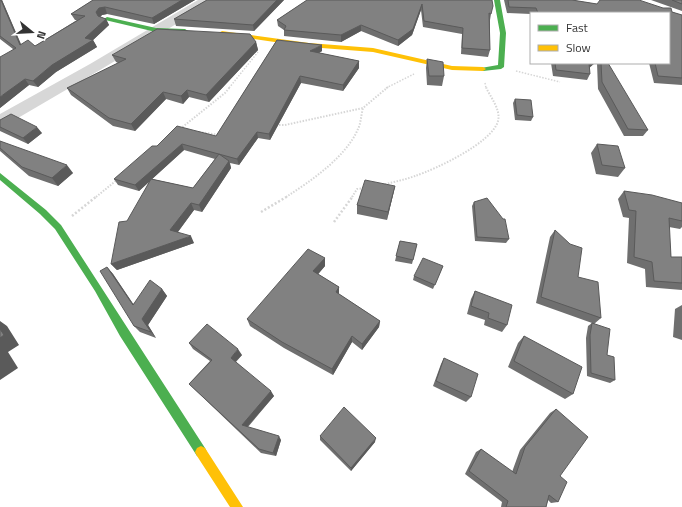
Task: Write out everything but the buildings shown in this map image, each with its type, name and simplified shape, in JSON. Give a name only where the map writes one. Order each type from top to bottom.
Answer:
[{"type":"street","points":[[0,121],[95,68],[207,0]]},
{"type":"street","points":[[213,32],[268,38],[300,44],[373,50],[423,62],[474,70],[487,69],[501,67],[505,48],[501,16],[497,0]]},
{"type":"street","points":[[107,19],[156,30],[191,31]]},
{"type":"street","points":[[0,176],[43,212],[58,227],[98,288],[124,333],[238,507]]},
{"type":"path","points":[[175,133],[224,93],[238,78],[268,38]]},
{"type":"path","points":[[271,126],[285,125],[363,108],[384,88],[416,72],[423,62]]},
{"type":"path","points":[[501,67],[560,82]]},
{"type":"path","points":[[375,187],[414,176],[437,166],[461,154],[490,134],[498,121],[498,114],[496,105],[486,87],[485,76],[487,69]]},
{"type":"path","points":[[261,212],[301,188],[347,146],[358,131],[363,108]]},
{"type":"path","points":[[181,128],[187,130]]},
{"type":"path","points":[[193,131],[220,135]]},
{"type":"path","points":[[58,227],[120,178]]},
{"type":"path","points":[[334,222],[358,189],[369,188]]},
{"type":"traffic: fast","points":[[483,69],[501,67],[503,33],[497,0]]},
{"type":"traffic: fast","points":[[107,19],[156,30],[185,31]]},
{"type":"traffic: fast","points":[[0,176],[43,212],[58,227],[201,452]]},
{"type":"traffic: slow","points":[[222,33],[309,45],[373,50],[452,68],[483,69]]},
{"type":"traffic: slow","points":[[201,452],[237,507]]}]
